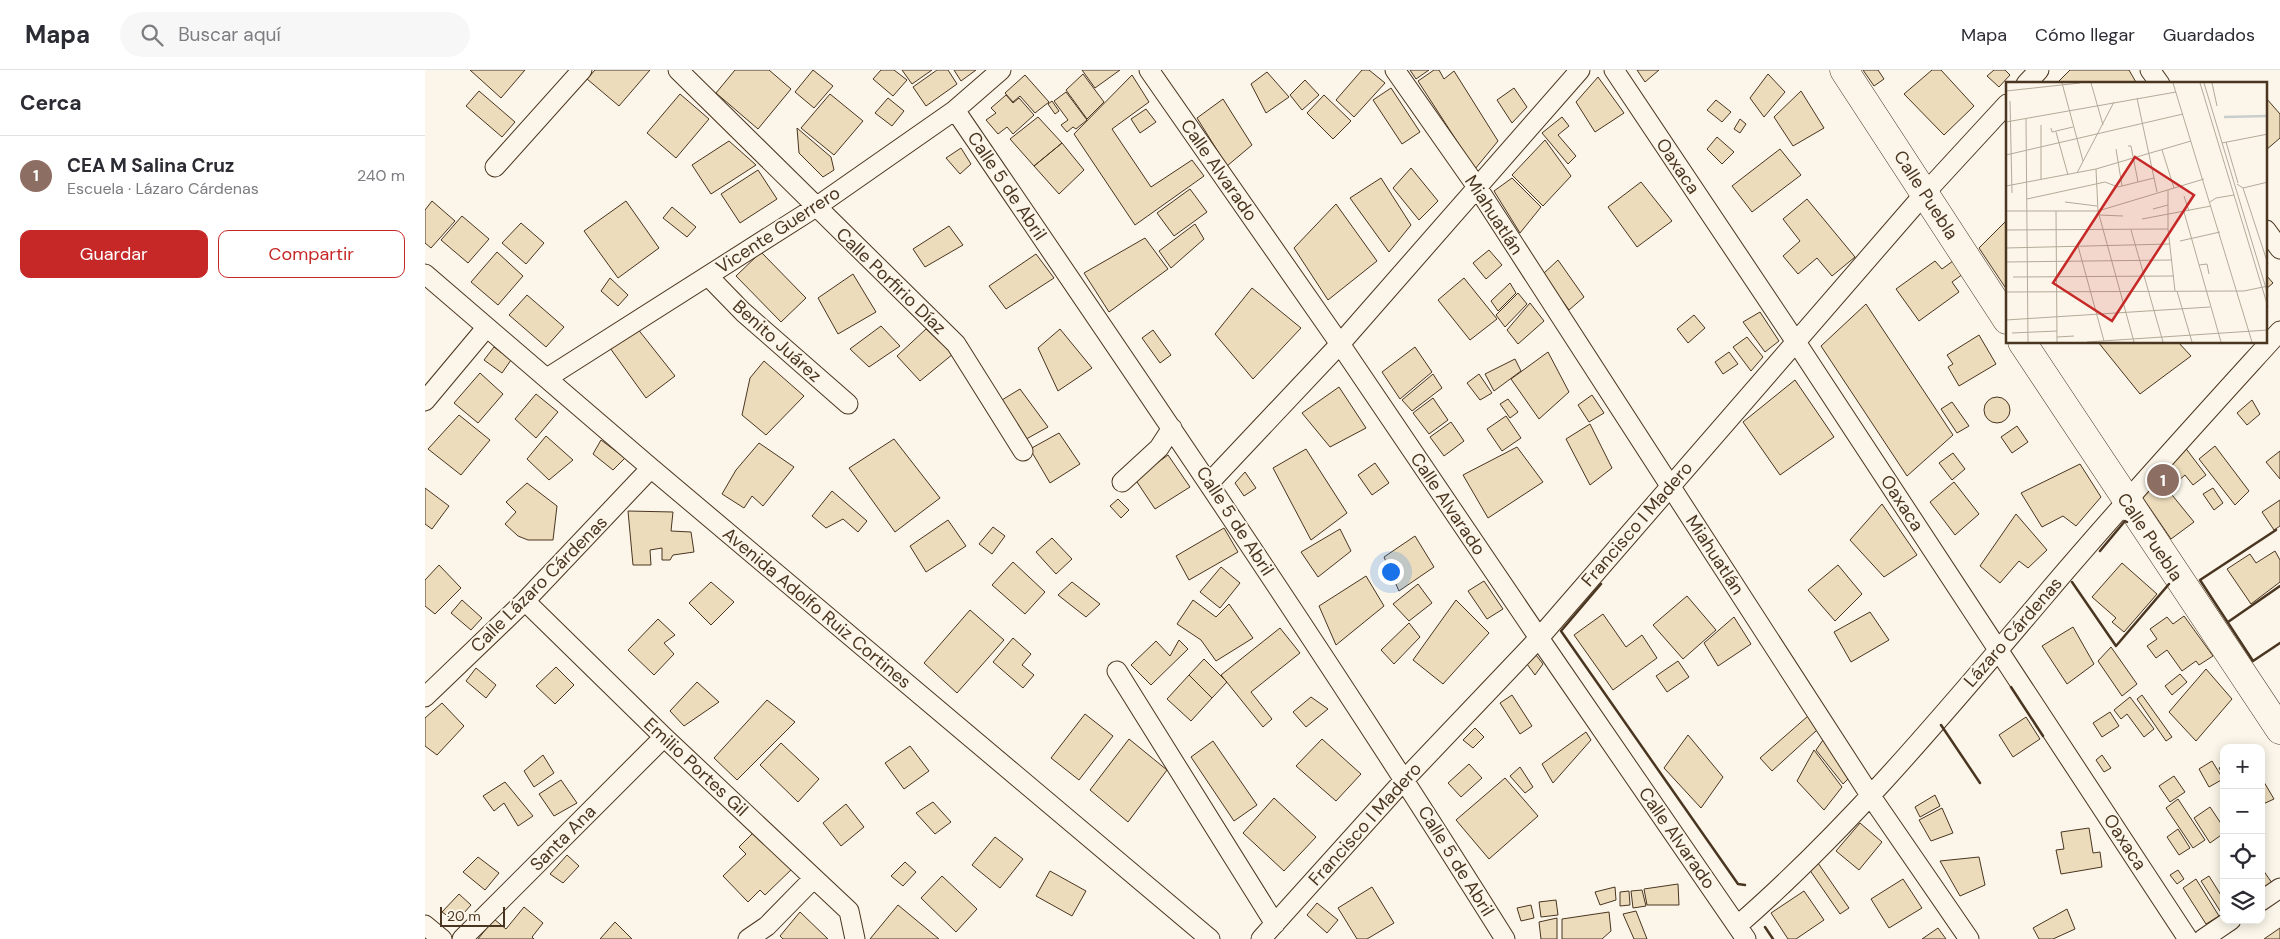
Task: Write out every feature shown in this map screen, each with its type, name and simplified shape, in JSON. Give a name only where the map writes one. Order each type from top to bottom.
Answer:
[{"type":"street","points":[[495,167],[583,70]]},
{"type":"street","name":"Calle Porfirio Díaz","points":[[678,70],[956,344],[1023,450]]},
{"type":"street","name":"Vicente Guerrero","points":[[547,378],[815,207],[955,110],[1001,70]]},
{"type":"street","name":"Calle Alvarado","points":[[1149,70],[1340,344],[1539,638],[1742,932]]},
{"type":"street","name":"Miahuatlán","points":[[1395,70],[1477,187],[1870,796],[1969,939]]},
{"type":"street","points":[[1209,483],[1340,344],[1580,70]]},
{"type":"street","name":"Oaxaca","points":[[1614,70],[1999,649],[2188,939]]},
{"type":"street","name":"Calle Puebla","points":[[1844,70],[2006,318]]},
{"type":"street","points":[[2028,82],[2039,70]]},
{"type":"street","points":[[2149,70],[2158,82]]},
{"type":"street","name":"Francisco I Madero","points":[[1261,939],[1405,779],[1539,638],[1925,193],[2006,105]]},
{"type":"street","name":"Calle 5 de Abril","points":[[955,110],[1209,483],[1405,779],[1505,939]]},
{"type":"street","points":[[2267,231],[2280,249]]},
{"type":"street","name":"Avenida Adolfo Ruiz Cortines","points":[[425,274],[651,468],[1210,939]]},
{"type":"street","name":"Benito Juárez","points":[[708,276],[743,312],[848,404]]},
{"type":"street","points":[[425,401],[486,328]]},
{"type":"street","name":"Lázaro Cárdenas","points":[[1742,932],[1797,870],[1870,796],[1999,649],[2125,500],[2280,331]]},
{"type":"street","name":"Calle Puebla","points":[[2023,344],[2125,500],[2280,730]]},
{"type":"street","points":[[1122,482],[1159,448],[1172,428]]},
{"type":"street","name":"Calle Lázaro Cárdenas","points":[[425,697],[525,601],[651,468]]},
{"type":"street","name":"Emilio Portes Gil","points":[[525,601],[664,737],[849,911],[855,939]]},
{"type":"street","points":[[1117,671],[1275,924]]},
{"type":"street","name":"Santa Ana","points":[[462,939],[664,737]]},
{"type":"street","points":[[748,939],[767,926],[814,878]]},
{"type":"street","points":[[2265,898],[2280,888]]},
{"type":"street","points":[[2203,939],[2225,924]]},
{"type":"street","points":[[425,925],[442,939]]},
{"type":"building","points":[[470,70],[525,70],[501,98]]},
{"type":"building","points":[[595,70],[650,70],[619,106],[587,79]]},
{"type":"building","points":[[735,70],[769,70],[791,89],[758,129],[716,93]]},
{"type":"building","points":[[813,70],[833,86],[814,108],[795,92]]},
{"type":"building","points":[[881,70],[894,70],[907,80],[893,96],[873,79]]},
{"type":"building","points":[[902,70],[932,70],[912,84]]},
{"type":"building","points":[[937,70],[948,70],[957,84],[926,106],[913,87]]},
{"type":"building","points":[[954,70],[976,70],[961,81]]},
{"type":"building","points":[[1082,70],[1120,70],[1095,88]]},
{"type":"building","points":[[1362,70],[1369,70],[1385,83],[1354,117],[1336,100]]},
{"type":"building","points":[[1410,70],[1429,70],[1416,79]]},
{"type":"building","points":[[1434,70],[1439,70],[1444,79],[1454,71],[1498,141],[1475,169],[1418,81]]},
{"type":"building","points":[[1637,70],[1659,70],[1645,82]]},
{"type":"building","points":[[1863,70],[1878,70],[1884,79],[1874,86]]},
{"type":"building","points":[[1932,70],[1941,70],[1974,106],[1944,135],[1904,94]]},
{"type":"building","points":[[1994,70],[2005,70],[2010,75],[1999,87],[1987,76]]},
{"type":"building","points":[[2070,70],[2129,70],[2136,82],[2058,82]]},
{"type":"building","points":[[1267,72],[1289,97],[1266,113],[1251,84]]},
{"type":"building","points":[[1083,74],[1104,102],[1087,119],[1066,90]]},
{"type":"building","points":[[1768,74],[1785,92],[1764,117],[1750,98]]},
{"type":"building","points":[[1025,75],[1049,102],[1035,113],[1020,96],[1013,102],[1005,93]]},
{"type":"building","points":[[1132,75],[1149,102],[1112,129],[1151,187],[1192,160],[1204,176],[1135,225],[1074,134]]},
{"type":"building","points":[[1598,77],[1624,113],[1595,132],[1576,102]]},
{"type":"building","points":[[1305,80],[1319,95],[1302,110],[1290,95]]},
{"type":"building","points":[[1391,88],[1420,132],[1402,144],[1373,100]]},
{"type":"building","points":[[1514,88],[1527,107],[1512,123],[1497,100]]},
{"type":"building","points":[[479,91],[515,122],[502,137],[466,106]]},
{"type":"building","points":[[1801,91],[1824,128],[1793,146],[1774,117]]},
{"type":"building","points":[[1066,92],[1087,120],[1076,129],[1073,127],[1067,132],[1061,125],[1068,120],[1054,101]]},
{"type":"building","points":[[680,94],[709,119],[676,158],[647,133]]},
{"type":"building","points":[[830,94],[863,121],[834,155],[801,128]]},
{"type":"building","points":[[1006,95],[1013,103],[1019,98],[1034,115],[1013,134],[1007,127],[998,134],[986,120],[996,113],[991,108]]},
{"type":"building","points":[[1324,95],[1351,121],[1333,139],[1307,113]]},
{"type":"building","points":[[888,98],[904,111],[892,126],[875,113]]},
{"type":"building","points":[[1223,99],[1252,145],[1227,166],[1197,118]]},
{"type":"building","points":[[2267,99],[2280,114],[2280,138],[2267,149]]},
{"type":"building","points":[[1716,100],[1731,112],[1722,122],[1707,110]]},
{"type":"building","points":[[1052,101],[1059,111],[1055,114],[1048,104]]},
{"type":"building","points":[[1146,109],[1156,122],[1140,133],[1131,119]]},
{"type":"building","points":[[1038,117],[1062,143],[1034,166],[1010,139]]},
{"type":"building","points":[[1562,117],[1569,126],[1558,135],[1576,156],[1568,164],[1542,133]]},
{"type":"building","points":[[1740,119],[1746,124],[1740,133],[1734,129]]},
{"type":"building","points":[[797,128],[831,157],[834,170],[823,177],[799,153]]},
{"type":"building","points":[[1717,137],[1734,152],[1722,164],[1707,149]]},
{"type":"building","points":[[1545,140],[1571,176],[1543,206],[1512,175]]},
{"type":"building","points":[[729,141],[756,165],[711,194],[692,165]]},
{"type":"building","points":[[1062,143],[1084,170],[1059,194],[1034,166]]},
{"type":"building","points":[[961,148],[971,164],[960,174],[946,158]]},
{"type":"building","points":[[1780,149],[1801,175],[1752,212],[1732,186]]},
{"type":"building","points":[[1411,168],[1438,201],[1419,220],[1393,188]]},
{"type":"building","points":[[758,170],[777,199],[740,223],[721,194]]},
{"type":"building","points":[[1381,178],[1411,225],[1389,252],[1350,198]]},
{"type":"building","points":[[1512,178],[1541,207],[1520,233],[1494,191]]},
{"type":"building","points":[[1641,182],[1672,221],[1637,247],[1608,207]]},
{"type":"building","points":[[1190,189],[1207,212],[1174,236],[1157,213]]},
{"type":"building","points":[[1807,199],[1855,257],[1832,276],[1817,258],[1798,274],[1783,256],[1800,241],[1783,219]]},
{"type":"building","points":[[432,201],[455,221],[431,248],[425,243],[425,210]]},
{"type":"building","points":[[626,201],[659,248],[618,278],[584,231]]},
{"type":"building","points":[[1336,204],[1377,261],[1328,300],[1294,248]]},
{"type":"building","points":[[672,207],[696,227],[687,237],[663,218]]},
{"type":"building","points":[[462,216],[489,239],[468,263],[441,240]]},
{"type":"building","points":[[2006,221],[2006,288],[1979,248]]},
{"type":"building","points":[[521,223],[544,243],[526,264],[502,243]]},
{"type":"building","points":[[1195,224],[1204,239],[1171,268],[1159,251]]},
{"type":"building","points":[[949,226],[963,245],[925,267],[913,249]]},
{"type":"building","points":[[1145,238],[1168,269],[1109,312],[1084,273]]},
{"type":"building","points":[[1489,250],[1502,265],[1486,279],[1473,263]]},
{"type":"building","points":[[497,252],[523,276],[498,305],[471,282]]},
{"type":"building","points":[[761,252],[806,298],[781,322],[736,276]]},
{"type":"building","points":[[1036,254],[1054,278],[1006,309],[989,286]]},
{"type":"building","points":[[1558,260],[1584,297],[1569,310],[1543,274]]},
{"type":"building","points":[[1935,261],[1942,269],[1953,261],[1963,274],[1952,282],[1959,292],[1919,321],[1896,289]]},
{"type":"building","points":[[853,274],[876,312],[838,334],[818,298]]},
{"type":"building","points":[[2267,276],[2273,283],[2267,288]]},
{"type":"building","points":[[610,278],[628,295],[618,306],[601,291]]},
{"type":"building","points":[[1464,278],[1497,319],[1470,340],[1438,300]]},
{"type":"building","points":[[1510,283],[1516,293],[1498,311],[1491,301]]},
{"type":"building","points":[[1252,288],[1301,328],[1253,379],[1215,334]]},
{"type":"building","points":[[1518,293],[1527,304],[1505,327],[1496,315]]},
{"type":"building","points":[[527,295],[564,327],[546,347],[509,315]]},
{"type":"building","points":[[1530,303],[1544,321],[1518,344],[1507,330]]},
{"type":"building","points":[[1866,304],[1953,435],[1907,476],[1821,346]]},
{"type":"building","points":[[1760,312],[1779,341],[1765,352],[1743,322]]},
{"type":"building","points":[[1694,315],[1705,328],[1688,343],[1677,329]]},
{"type":"building","points":[[881,326],[900,346],[869,367],[850,349]]},
{"type":"building","points":[[637,328],[675,376],[646,398],[610,348]]},
{"type":"building","points":[[926,329],[953,354],[920,381],[897,356]]},
{"type":"building","points":[[1060,329],[1092,368],[1058,391],[1038,348]]},
{"type":"building","points":[[1153,330],[1171,355],[1160,363],[1142,338]]},
{"type":"building","points":[[1979,335],[1996,364],[1959,386],[1948,367],[1953,364],[1947,355]]},
{"type":"building","points":[[1747,337],[1763,357],[1751,371],[1733,347]]},
{"type":"building","points":[[2100,344],[2180,344],[2191,356],[2140,394]]},
{"type":"building","points":[[494,347],[511,360],[502,373],[484,360]]},
{"type":"building","points":[[1415,347],[1432,372],[1400,399],[1382,372]]},
{"type":"building","points":[[1548,352],[1569,392],[1539,419],[1511,379]]},
{"type":"building","points":[[1729,352],[1738,364],[1723,374],[1715,362]]},
{"type":"building","points":[[1515,359],[1521,371],[1494,391],[1485,374]]},
{"type":"building","points":[[764,361],[804,396],[766,435],[742,415],[750,378]]},
{"type":"building","points":[[480,373],[503,394],[478,423],[454,403]]},
{"type":"building","points":[[1433,374],[1442,388],[1412,411],[1402,400]]},
{"type":"building","points":[[1479,374],[1492,393],[1480,400],[1467,383]]},
{"type":"building","points":[[1795,380],[1834,437],[1780,475],[1743,422]]},
{"type":"building","points":[[1339,387],[1366,428],[1330,447],[1302,413]]},
{"type":"building","points":[[1020,389],[1048,427],[1019,443],[997,403]]},
{"type":"building","points":[[536,394],[558,412],[536,438],[515,419]]},
{"type":"building","points":[[1592,395],[1604,413],[1589,422],[1578,405]]},
{"type":"building","points":[[1997,397],[2006,401],[2010,410],[2006,419],[1997,423],[1988,419],[1984,410],[1988,401]]},
{"type":"building","points":[[1433,398],[1448,420],[1429,434],[1413,413]]},
{"type":"building","points":[[1508,399],[1518,412],[1510,418],[1500,404]]},
{"type":"building","points":[[2252,400],[2260,414],[2247,425],[2237,413]]},
{"type":"building","points":[[1952,402],[1969,426],[1957,433],[1941,409]]},
{"type":"building","points":[[459,415],[490,440],[461,475],[428,449]]},
{"type":"building","points":[[1506,416],[1521,438],[1502,451],[1487,429]]},
{"type":"building","points":[[1451,422],[1464,441],[1444,456],[1430,437]]},
{"type":"building","points":[[1590,424],[1612,468],[1590,485],[1566,439]]},
{"type":"building","points":[[2017,426],[2028,442],[2012,453],[2001,437]]},
{"type":"building","points":[[1059,433],[1080,464],[1050,483],[1030,449]]},
{"type":"building","points":[[546,436],[573,460],[549,480],[527,459]]},
{"type":"building","points":[[894,439],[940,498],[895,532],[849,468]]},
{"type":"building","points":[[601,440],[625,458],[613,470],[593,454]]},
{"type":"building","points":[[759,443],[794,467],[763,506],[752,496],[744,508],[722,494],[736,470]]},
{"type":"building","points":[[2184,446],[2206,475],[2193,485],[2185,475],[2171,487],[2161,475]]},
{"type":"building","points":[[2215,446],[2249,491],[2235,505],[2199,459]]},
{"type":"building","points":[[1517,447],[1543,482],[1488,518],[1463,475]]},
{"type":"building","points":[[1306,449],[1347,513],[1311,540],[1273,468]]},
{"type":"building","points":[[2280,451],[2280,479],[2266,462]]},
{"type":"building","points":[[1953,453],[1965,469],[1952,480],[1939,463]]},
{"type":"building","points":[[1168,455],[1190,487],[1155,509],[1135,479]]},
{"type":"building","points":[[1375,463],[1389,483],[1372,495],[1358,475]]},
{"type":"building","points":[[2080,464],[2101,497],[2076,526],[2063,516],[2042,527],[2021,493]]},
{"type":"building","points":[[1245,472],[1256,488],[1244,496],[1235,483]]},
{"type":"building","points":[[2155,474],[2194,522],[2171,539],[2141,495]]},
{"type":"building","points":[[1954,482],[1979,514],[1955,535],[1930,502]]},
{"type":"building","points":[[527,483],[557,506],[553,540],[528,540],[518,536],[505,524],[516,512],[506,502]]},
{"type":"building","points":[[425,488],[449,506],[432,529],[425,524]]},
{"type":"building","points":[[2213,488],[2223,503],[2214,510],[2203,494]]},
{"type":"building","points":[[832,491],[867,521],[858,532],[843,519],[826,528],[812,516]]},
{"type":"building","points":[[1118,499],[1129,510],[1121,518],[1110,506]]},
{"type":"building","points":[[2280,500],[2280,526],[2274,530],[2262,512]]},
{"type":"building","points":[[1882,504],[1917,555],[1884,577],[1850,540]]},
{"type":"building","points":[[628,511],[673,512],[671,531],[691,532],[694,552],[673,555],[670,560],[662,560],[662,548],[650,550],[651,565],[633,565]]},
{"type":"building","points":[[2016,514],[2047,550],[2028,568],[2019,561],[2000,583],[1980,566]]},
{"type":"building","points":[[948,520],[966,546],[926,572],[910,546]]},
{"type":"building","points":[[993,527],[1005,536],[992,554],[979,544]]},
{"type":"building","points":[[1224,528],[1238,552],[1189,580],[1176,556]]},
{"type":"building","points":[[1340,529],[1351,551],[1318,577],[1301,552]]},
{"type":"building","points":[[1415,536],[1434,567],[1399,591],[1384,557]]},
{"type":"building","points":[[1052,538],[1072,559],[1056,574],[1036,552]]},
{"type":"building","points":[[2275,551],[2280,560],[2280,582],[2251,604],[2227,569],[2250,554],[2256,563]]},
{"type":"building","points":[[1013,562],[1045,592],[1025,614],[992,585]]},
{"type":"building","points":[[2122,563],[2157,594],[2124,632],[2112,622],[2116,618],[2092,597]]},
{"type":"building","points":[[439,565],[461,588],[435,614],[425,606],[425,580]]},
{"type":"building","points":[[1838,565],[1862,594],[1835,621],[1808,590]]},
{"type":"building","points":[[1221,567],[1240,583],[1220,608],[1200,592]]},
{"type":"building","points":[[1366,576],[1384,606],[1336,645],[1319,606]]},
{"type":"building","points":[[1484,581],[1503,609],[1487,619],[1468,591]]},
{"type":"building","points":[[711,582],[734,602],[711,625],[689,603]]},
{"type":"building","points":[[1072,582],[1100,604],[1086,617],[1058,595]]},
{"type":"building","points":[[1418,584],[1432,603],[1409,621],[1393,604]]},
{"type":"building","points":[[1687,596],[1716,630],[1683,659],[1653,625]]},
{"type":"building","points":[[462,600],[482,618],[471,630],[451,613]]},
{"type":"building","points":[[1193,600],[1216,617],[1229,604],[1253,638],[1216,661],[1201,640],[1177,624]]},
{"type":"building","points":[[1456,600],[1489,633],[1443,684],[1413,660]]},
{"type":"building","points":[[970,610],[1004,640],[957,693],[924,663]]},
{"type":"building","points":[[1870,612],[1889,640],[1851,662],[1834,632]]},
{"type":"building","points":[[1603,614],[1626,647],[1642,635],[1657,658],[1613,690],[1574,635]]},
{"type":"building","points":[[2184,616],[2213,656],[2199,665],[2196,661],[2182,671],[2167,650],[2156,658],[2147,646],[2157,639],[2150,629],[2167,617],[2173,624]]},
{"type":"building","points":[[1734,617],[1751,644],[1718,666],[1704,643]]},
{"type":"building","points":[[658,619],[675,635],[664,643],[674,654],[654,675],[628,650]]},
{"type":"building","points":[[1409,623],[1420,637],[1394,664],[1381,650]]},
{"type":"building","points":[[2073,627],[2094,664],[2067,684],[2042,646]]},
{"type":"building","points":[[1280,628],[1300,653],[1251,692],[1272,719],[1263,727],[1221,675]]},
{"type":"building","points":[[1013,638],[1031,654],[1022,665],[1034,675],[1023,688],[993,662]]},
{"type":"building","points":[[1179,640],[1188,649],[1151,685],[1131,665],[1156,641],[1170,656]]},
{"type":"building","points":[[2111,647],[2137,684],[2122,696],[2098,661]]},
{"type":"building","points":[[1536,655],[1543,664],[1535,675],[1527,664]]},
{"type":"building","points":[[1204,659],[1227,682],[1212,698],[1189,675]]},
{"type":"building","points":[[1678,661],[1689,677],[1667,692],[1656,676]]},
{"type":"building","points":[[556,667],[574,685],[555,704],[536,686]]},
{"type":"building","points":[[476,668],[496,685],[486,698],[466,681]]},
{"type":"building","points":[[2206,669],[2232,699],[2196,741],[2169,712]]},
{"type":"building","points":[[2180,674],[2187,682],[2172,695],[2165,686]]},
{"type":"building","points":[[1189,675],[1212,698],[1191,721],[1167,699]]},
{"type":"building","points":[[697,682],[719,702],[684,726],[670,711]]},
{"type":"building","points":[[1512,695],[1532,726],[1520,734],[1500,703]]},
{"type":"building","points":[[2142,695],[2172,737],[2166,741],[2137,699]]},
{"type":"building","points":[[1311,697],[1328,709],[1306,727],[1293,712]]},
{"type":"building","points":[[2130,697],[2154,729],[2144,737],[2127,714],[2121,719],[2114,710]]},
{"type":"building","points":[[767,700],[795,722],[737,780],[714,758]]},
{"type":"building","points":[[442,703],[464,726],[437,755],[425,746],[425,718]]},
{"type":"building","points":[[2110,712],[2119,726],[2102,737],[2093,723]]},
{"type":"building","points":[[1085,714],[1113,736],[1079,780],[1051,758]]},
{"type":"building","points":[[1808,716],[1817,730],[1772,771],[1760,758]]},
{"type":"building","points":[[2026,717],[2040,739],[2013,757],[1999,735]]},
{"type":"building","points":[[1475,728],[1484,737],[1473,748],[1463,740]]},
{"type":"building","points":[[1586,732],[1591,740],[1553,783],[1542,764]]},
{"type":"building","points":[[1688,735],[1723,777],[1701,808],[1664,768]]},
{"type":"building","points":[[1129,739],[1167,770],[1128,822],[1090,790]]},
{"type":"building","points":[[1322,739],[1361,774],[1336,801],[1296,766]]},
{"type":"building","points":[[1823,740],[1849,778],[1843,784],[1816,750]]},
{"type":"building","points":[[1213,741],[1257,805],[1234,821],[1191,757]]},
{"type":"building","points":[[781,743],[819,779],[798,802],[760,765]]},
{"type":"building","points":[[910,746],[929,771],[904,789],[885,763]]},
{"type":"building","points":[[1814,750],[1842,787],[1824,810],[1797,781]]},
{"type":"building","points":[[543,755],[554,773],[534,787],[524,771]]},
{"type":"building","points":[[2102,755],[2111,768],[2104,772],[2096,760]]},
{"type":"building","points":[[2212,761],[2220,774],[2220,781],[2209,787],[2199,769]]},
{"type":"building","points":[[1469,764],[1482,778],[1461,797],[1448,783]]},
{"type":"building","points":[[1520,767],[1533,787],[1525,793],[1510,776]]},
{"type":"building","points":[[2174,776],[2185,792],[2170,802],[2159,786]]},
{"type":"building","points":[[1505,778],[1538,816],[1489,859],[1456,820]]},
{"type":"building","points":[[561,780],[577,803],[554,816],[539,794]]},
{"type":"building","points":[[505,782],[533,816],[518,826],[504,803],[494,811],[483,796]]},
{"type":"building","points":[[2265,784],[2274,799],[2265,803]]},
{"type":"building","points":[[1935,795],[1940,806],[1920,817],[1915,807]]},
{"type":"building","points":[[1274,798],[1316,837],[1284,871],[1243,833]]},
{"type":"building","points":[[2178,799],[2205,840],[2193,848],[2166,808]]},
{"type":"building","points":[[933,802],[951,822],[935,834],[916,813]]},
{"type":"building","points":[[846,804],[864,827],[841,846],[823,823]]},
{"type":"building","points":[[2210,807],[2220,822],[2220,836],[2210,843],[2194,818]]},
{"type":"building","points":[[1942,808],[1953,833],[1931,841],[1919,820]]},
{"type":"building","points":[[1860,823],[1882,842],[1859,870],[1836,851]]},
{"type":"building","points":[[2089,828],[2093,853],[2100,852],[2102,867],[2061,874],[2056,850],[2064,849],[2061,832]]},
{"type":"building","points":[[757,829],[794,867],[765,895],[760,890],[748,902],[723,876],[746,854],[739,847]]},
{"type":"building","points":[[2178,829],[2190,848],[2179,855],[2167,837]]},
{"type":"building","points":[[995,837],[1023,859],[1000,888],[972,865]]},
{"type":"building","points":[[567,855],[579,866],[563,883],[550,874]]},
{"type":"building","points":[[478,857],[499,873],[485,890],[463,872]]},
{"type":"building","points":[[1979,857],[1985,885],[1960,896],[1940,861]]},
{"type":"building","points":[[905,862],[916,872],[903,886],[891,876]]},
{"type":"building","points":[[1818,863],[1849,908],[1840,914],[1809,869]]},
{"type":"building","points":[[2178,870],[2184,879],[2177,884],[2170,875]]},
{"type":"building","points":[[1050,871],[1086,891],[1072,916],[1036,896]]},
{"type":"building","points":[[2265,873],[2272,883],[2265,887]]},
{"type":"building","points":[[942,876],[977,909],[956,932],[921,898]]},
{"type":"building","points":[[2209,876],[2220,894],[2220,911],[2201,881]]},
{"type":"building","points":[[1903,879],[1922,908],[1889,928],[1871,899]]},
{"type":"building","points":[[2196,879],[2219,916],[2206,924],[2183,888]]},
{"type":"building","points":[[1678,884],[1679,905],[1647,905],[1644,889]]},
{"type":"building","points":[[1372,887],[1394,923],[1367,939],[1357,939],[1338,908]]},
{"type":"building","points":[[1615,887],[1616,900],[1600,905],[1595,892]]},
{"type":"building","points":[[1642,890],[1646,906],[1633,908],[1631,891]]},
{"type":"building","points":[[1629,891],[1630,905],[1620,906],[1620,892]]},
{"type":"building","points":[[1804,891],[1824,920],[1796,939],[1788,939],[1771,913]]},
{"type":"building","points":[[459,894],[471,905],[456,922],[442,912]]},
{"type":"building","points":[[1556,900],[1558,915],[1541,917],[1539,902]]},
{"type":"building","points":[[1317,903],[1338,920],[1327,933],[1307,915]]},
{"type":"building","points":[[898,905],[939,939],[870,939]]},
{"type":"building","points":[[1531,905],[1534,918],[1521,921],[1517,908]]},
{"type":"building","points":[[524,907],[543,923],[532,937],[534,939],[478,939],[494,919],[506,929]]},
{"type":"building","points":[[2067,909],[2075,929],[2053,939],[2039,939],[2033,928]]},
{"type":"building","points":[[1636,911],[1647,939],[1634,939],[1623,914]]},
{"type":"building","points":[[800,912],[828,939],[783,939],[780,936]]},
{"type":"building","points":[[1609,912],[1611,931],[1602,939],[1562,939],[1562,919]]},
{"type":"building","points":[[1557,918],[1557,939],[1541,939],[1539,922]]},
{"type":"building","points":[[615,922],[632,939],[600,939]]},
{"type":"building","points":[[1938,928],[1946,939],[1922,939]]},
{"type":"building","points":[[2280,928],[2280,939],[2264,939]]},
{"type":"wall","points":[[2100,551],[2125,521],[2127,522]]},
{"type":"wall","points":[[2276,530],[2200,580],[2253,661],[2280,643]]},
{"type":"wall","points":[[2072,582],[2116,646],[2169,584]]},
{"type":"wall","points":[[1601,584],[1561,631],[1738,884],[1745,885]]},
{"type":"wall","points":[[2228,622],[2280,586]]},
{"type":"wall","points":[[2011,687],[2043,736]]},
{"type":"wall","points":[[1941,725],[1980,783]]},
{"type":"wall","points":[[1765,927],[1773,939]]},
{"type":"place","name":"CEA M Salina Cruz","points":[[2163,480]]}]
